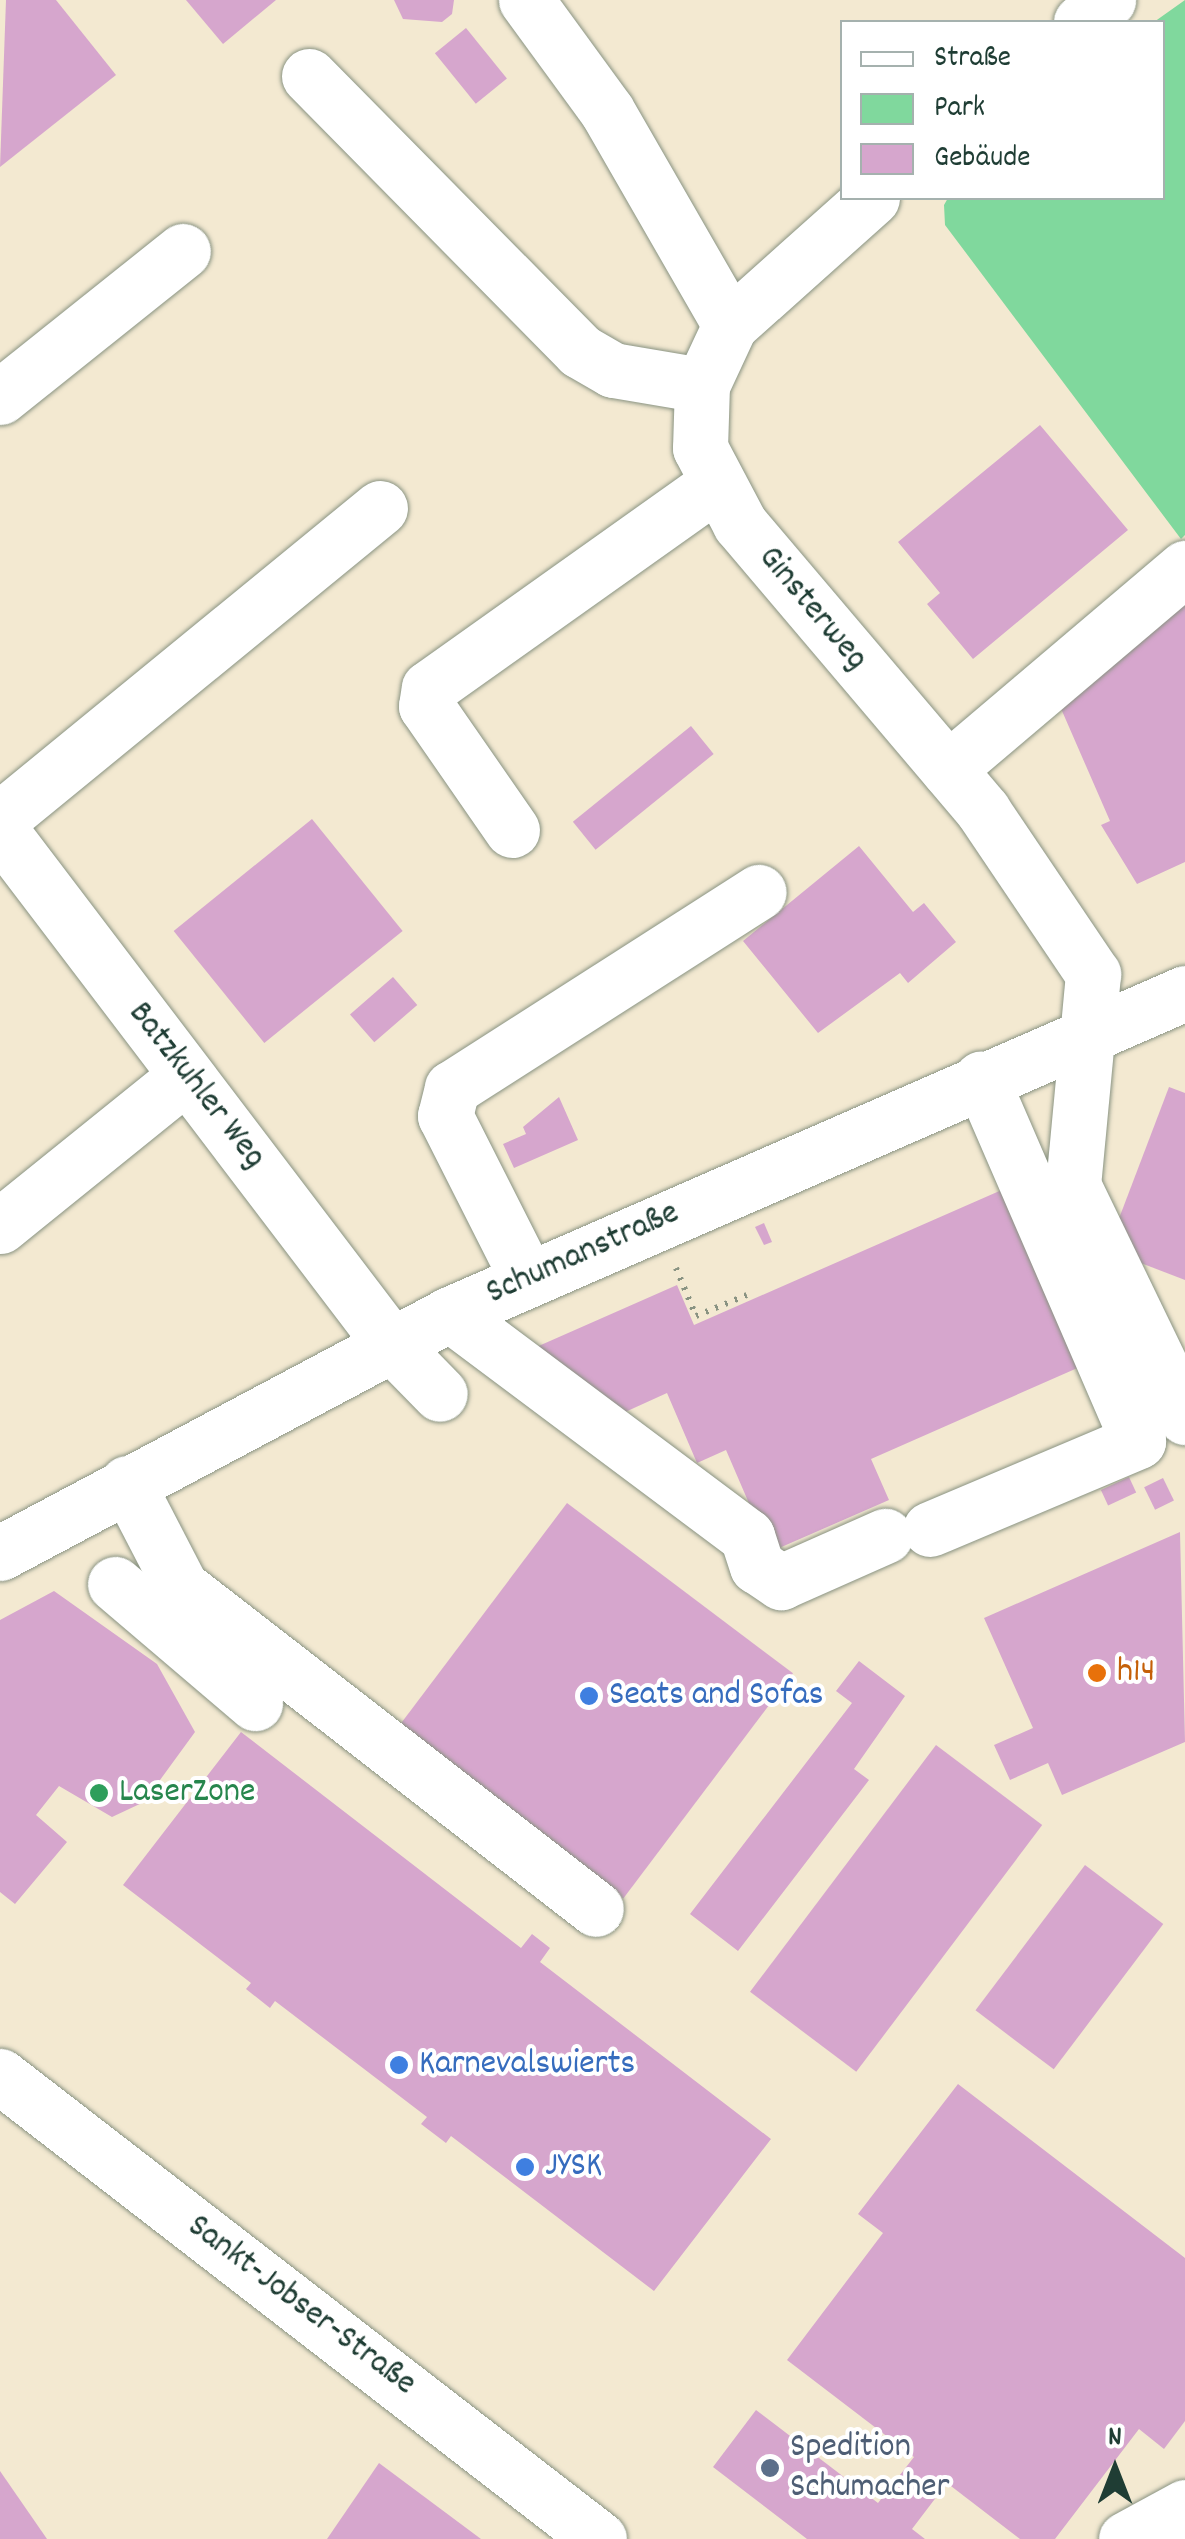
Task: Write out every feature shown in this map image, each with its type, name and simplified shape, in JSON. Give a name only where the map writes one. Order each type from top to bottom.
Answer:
[{"type":"street","points":[[526,0],[607,111],[730,325]]},
{"type":"street","points":[[1083,20],[1108,0]]},
{"type":"street","points":[[309,76],[580,350],[612,370],[702,385]]},
{"type":"street","name":"Ginsterweg","points":[[870,200],[730,325],[702,385],[700,448],[715,484],[948,769],[1093,974],[1072,1185],[1185,1417]]},
{"type":"street","points":[[0,397],[183,251]]},
{"type":"street","points":[[512,830],[426,706],[430,688],[715,484]]},
{"type":"street","points":[[0,820],[380,508]]},
{"type":"street","points":[[948,769],[1185,568]]},
{"type":"street","name":"Batzkuhler Weg","points":[[0,830],[390,1343],[440,1394]]},
{"type":"street","points":[[527,1278],[445,1116],[452,1088],[759,892]]},
{"type":"street","name":"Schumanstraße","points":[[3,1544],[127,1484],[390,1343],[527,1278],[1185,992]]},
{"type":"street","points":[[0,1226],[186,1076]]},
{"type":"street","points":[[450,1314],[748,1536],[757,1566],[780,1582],[1138,1441],[980,1079]]},
{"type":"street","points":[[127,1484],[181,1587],[596,1909]]},
{"type":"street","points":[[114,1584],[255,1703]]},
{"type":"street","name":"Sankt-Jobser-Straße","points":[[9,2099],[599,2539]]},
{"type":"street","points":[[1126,2539],[1185,2508]]},
{"type":"path","points":[[656,1220],[696,1316],[746,1295]]},
{"type":"green space","points":[[1185,0],[1185,535],[1181,539],[945,225],[944,205],[947,200],[1165,200],[1165,20],[1157,20]]},
{"type":"building","points":[[6,0],[56,0],[116,75],[0,167]]},
{"type":"building","points":[[186,0],[276,0],[223,44]]},
{"type":"building","points":[[394,0],[454,0],[452,14],[442,22],[403,19]]},
{"type":"building","points":[[466,28],[507,79],[476,104],[435,53]]},
{"type":"building","points":[[1040,425],[1128,530],[973,659],[927,604],[940,593],[898,542]]},
{"type":"building","points":[[1185,600],[1185,862],[1137,884],[1101,825],[1110,821],[1059,704]]},
{"type":"building","points":[[691,726],[714,754],[596,850],[573,822]]},
{"type":"building","points":[[312,819],[403,931],[264,1043],[174,931]]},
{"type":"building","points":[[859,846],[913,912],[924,903],[956,942],[908,983],[900,973],[818,1033],[743,941]]},
{"type":"building","points":[[393,977],[417,1005],[374,1042],[350,1014]]},
{"type":"building","points":[[1169,1087],[1185,1093],[1185,1280],[1107,1250]]},
{"type":"building","points":[[559,1097],[578,1140],[514,1168],[503,1144],[526,1134],[523,1127]]},
{"type":"building","points":[[1004,1189],[1082,1366],[871,1459],[889,1500],[770,1552],[726,1450],[697,1463],[667,1393],[612,1418],[525,1352],[677,1285],[694,1325]]},
{"type":"building","points":[[764,1223],[772,1242],[764,1245],[755,1227]]},
{"type":"building","points":[[1129,1477],[1136,1492],[1108,1506],[1101,1490]]},
{"type":"building","points":[[1163,1478],[1174,1500],[1155,1510],[1144,1487]]},
{"type":"building","points":[[567,1503],[793,1673],[623,1899],[397,1728]]},
{"type":"building","name":"h14","points":[[1180,1532],[1185,1742],[1062,1795],[1048,1763],[1010,1780],[994,1745],[1033,1728],[984,1618]]},
{"type":"building","points":[[54,1591],[157,1664],[195,1732],[144,1802],[112,1817],[59,1786],[36,1815],[67,1842],[15,1904],[0,1892],[0,1620]]},
{"type":"building","points":[[859,1661],[905,1696],[854,1769],[869,1780],[738,1951],[690,1914],[852,1703],[836,1691]]},
{"type":"building","points":[[241,1732],[521,1948],[532,1934],[550,1948],[540,1962],[771,2139],[654,2291],[451,2136],[446,2143],[421,2124],[427,2117],[275,2001],[270,2008],[246,1989],[251,1983],[123,1885]]},
{"type":"building","points":[[936,1745],[1042,1825],[856,2072],[750,1992]]},
{"type":"building","points":[[1085,1865],[1163,1924],[1054,2069],[975,2010]]},
{"type":"building","points":[[958,2084],[1185,2258],[1185,2421],[1164,2449],[1139,2429],[1055,2539],[1020,2539],[947,2483],[912,2529],[925,2539],[807,2539],[713,2467],[756,2410],[878,2503],[914,2457],[787,2360],[883,2233],[858,2214]]},
{"type":"building","points":[[379,2463],[481,2539],[327,2539]]},
{"type":"building","points":[[0,2471],[47,2539],[0,2539]]},
{"type":"place","name":"h14","points":[[1097,1673]]},
{"type":"place","name":"Seats and Sofas","points":[[589,1696]]},
{"type":"place","name":"LaserZone","points":[[99,1793]]},
{"type":"place","name":"Karnevalswierts","points":[[399,2065]]},
{"type":"place","name":"JYSK","points":[[525,2167]]},
{"type":"place","name":"Spedition Schumacher","points":[[770,2468]]}]
